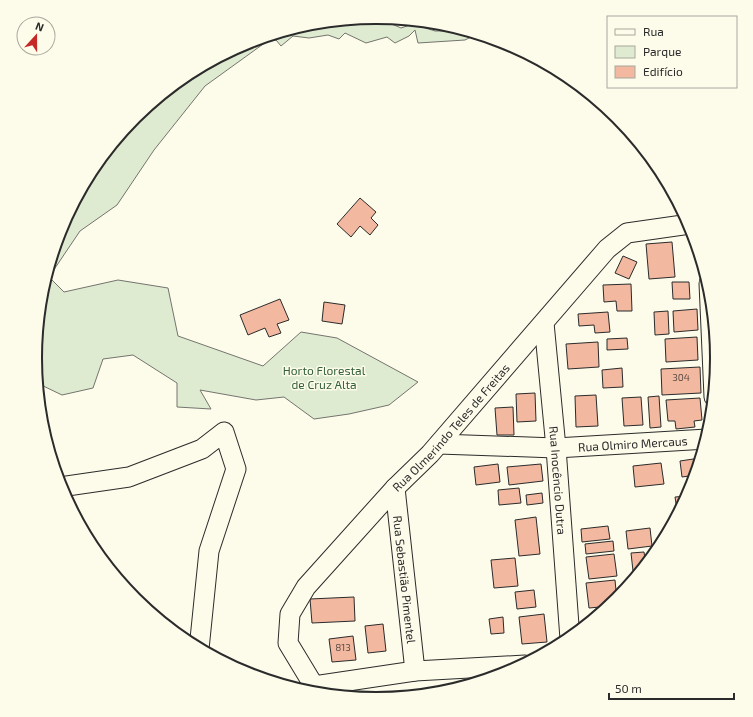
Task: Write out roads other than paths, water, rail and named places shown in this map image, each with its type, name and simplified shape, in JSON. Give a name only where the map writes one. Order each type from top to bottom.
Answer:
[{"type":"street","name":"Rua Olmerindo Teles de Freitas","points":[[317,688],[288,643],[290,614],[306,587],[395,488],[438,444],[607,249],[627,233],[684,225]]},
{"type":"street","name":"Rua Inocêncio Dutra","points":[[544,323],[556,448],[569,632]]},
{"type":"street","points":[[67,486],[129,477],[202,448],[224,432],[236,469],[209,551],[200,642]]},
{"type":"street","name":"Rua Olmiro Mercaus","points":[[438,444],[556,448],[701,439]]},
{"type":"street","name":"Rua Sebastião Pimentel","points":[[395,488],[414,671]]},
{"type":"street","points":[[324,689],[414,671],[510,666]]},
{"type":"park label","name":"Horto Florestal de Cruz Alta","points":[[324,377]]}]
